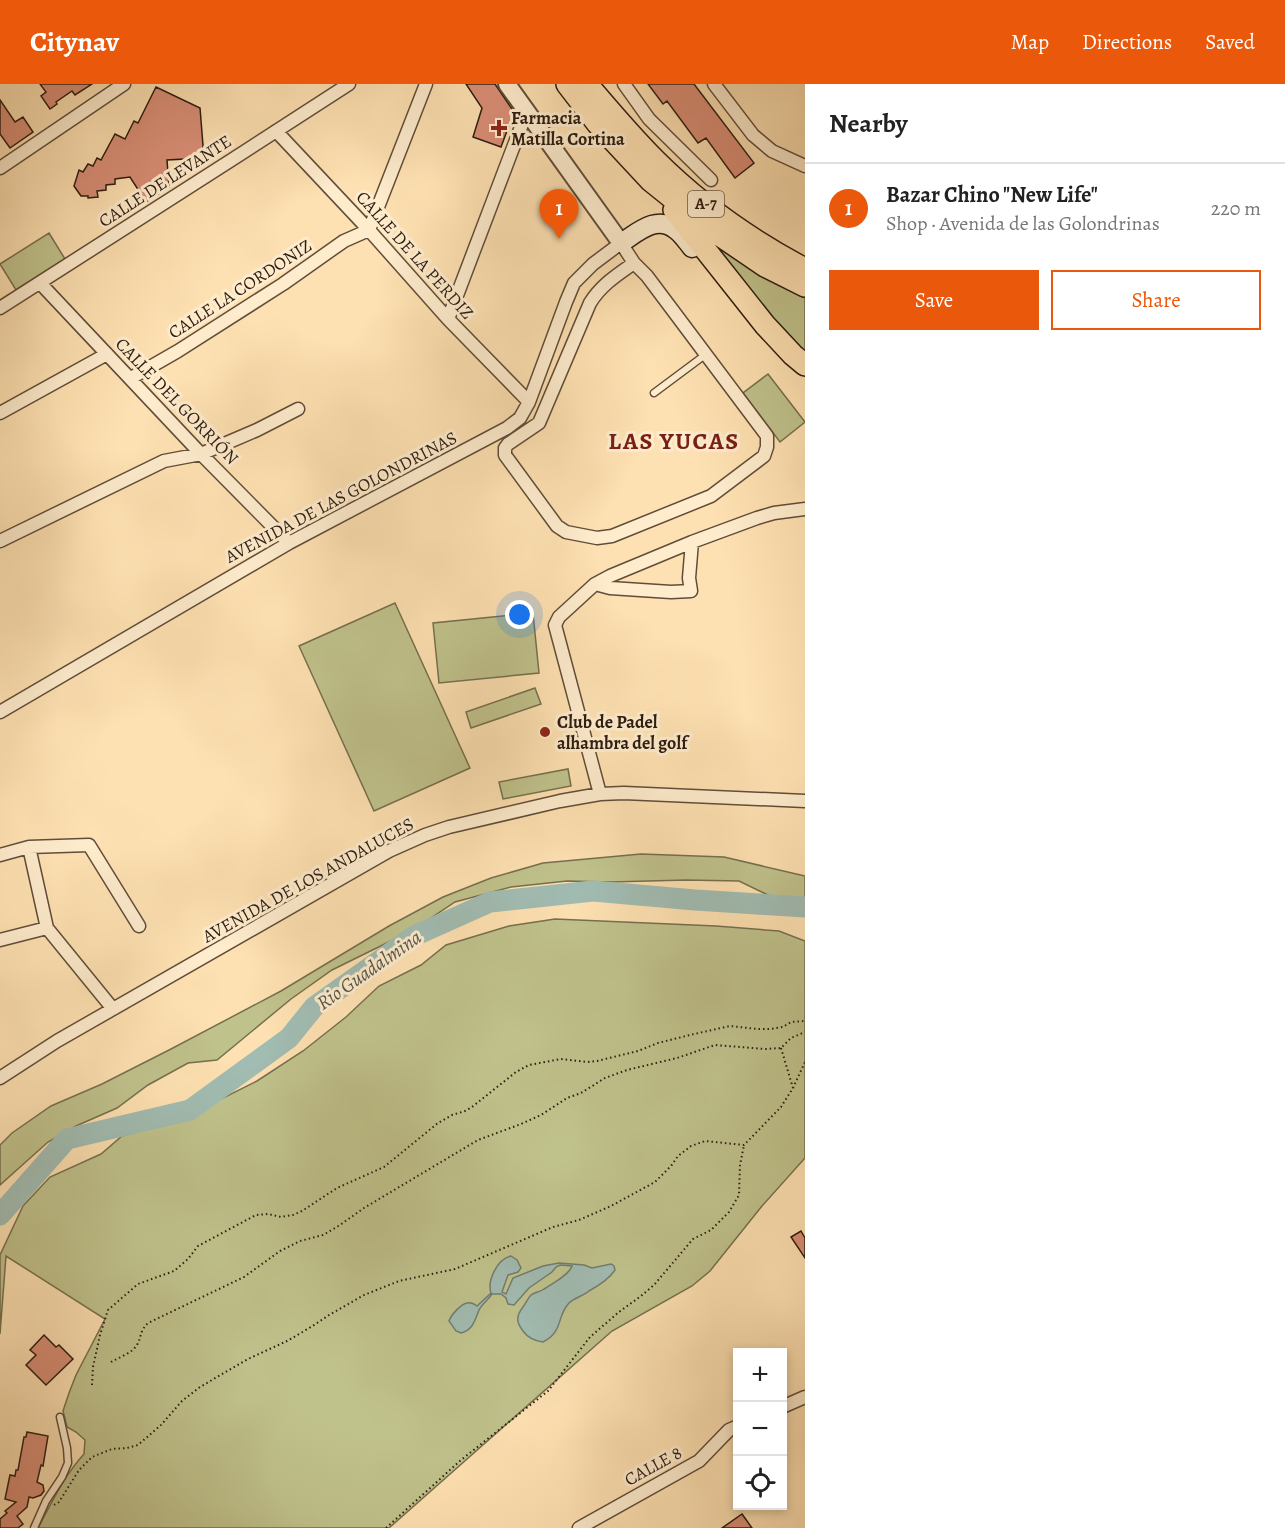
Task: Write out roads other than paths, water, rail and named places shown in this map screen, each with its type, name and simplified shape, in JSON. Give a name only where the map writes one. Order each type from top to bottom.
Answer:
[{"type":"highway","name":"A-7","points":[[567,84],[597,123],[651,181],[712,230],[765,266],[805,286]]},
{"type":"highway","name":"A-7","points":[[587,84],[620,124],[690,192],[774,252],[805,268]]},
{"type":"highway","points":[[600,84],[620,124]]},
{"type":"highway","points":[[651,181],[765,325],[805,365]]},
{"type":"main road","points":[[621,243],[649,225],[659,223],[669,225],[677,231],[772,345],[805,378]]},
{"type":"street","points":[[0,168],[124,84]]},
{"type":"street","name":"CALLE DE LEVANTE","points":[[0,308],[349,84]]},
{"type":"street","points":[[369,230],[426,84]]},
{"type":"street","points":[[507,84],[634,263],[647,276],[767,436],[764,456],[711,496],[612,536],[597,538],[566,532],[557,526],[505,455],[505,448],[539,423],[596,293],[634,263]]},
{"type":"street","points":[[624,84],[649,119],[711,180]]},
{"type":"street","points":[[714,84],[753,135],[772,151],[805,166]]},
{"type":"street","points":[[448,319],[527,111]]},
{"type":"street","name":"CALLE DE LA PERDIZ","points":[[276,131],[448,319],[529,402]]},
{"type":"street","name":"CALLE LA CORDONIZ","points":[[131,378],[284,284],[344,241],[369,230]]},
{"type":"street","name":"AVENIDA DE LAS GOLONDRINAS","points":[[0,712],[289,543],[507,428],[520,418],[529,402],[574,283],[592,264],[621,243]]},
{"type":"street","name":"CALLE DEL GORRIÓN","points":[[40,283],[201,454],[289,543]]},
{"type":"street","points":[[0,413],[107,354]]},
{"type":"street","points":[[0,541],[164,461],[201,454],[298,409]]},
{"type":"street","points":[[600,794],[555,625],[558,617],[595,584],[610,576],[692,542],[774,513],[805,509]]},
{"type":"street","points":[[595,584],[610,588],[691,591],[689,578],[692,542]]},
{"type":"street","name":"AVENIDA DE LOS ANDALUCES","points":[[0,1078],[57,1041],[379,857],[416,839],[460,825],[560,801],[600,794],[636,793],[805,801]]},
{"type":"street","points":[[0,855],[30,847],[89,845],[139,926]]},
{"type":"street","points":[[30,847],[47,928],[113,1009]]},
{"type":"street","points":[[0,940],[47,928]]},
{"type":"street","points":[[787,1405],[805,1397]]},
{"type":"street","name":"CALLE 8","points":[[579,1528],[699,1461],[733,1428]]},
{"type":"lane","points":[[654,393],[705,355]]},
{"type":"lane","points":[[34,1528],[46,1501],[62,1478],[68,1462],[60,1418]]},
{"type":"waterway","name":"Rio Guadalmina","points":[[0,1215],[67,1139],[190,1110],[289,1038],[314,1007],[414,936],[490,902],[593,891],[805,907]]},
{"type":"place","name":"Farmacia Matilla Cortina","points":[[499,128]]},
{"type":"place","name":"Bazar Chino \"New Life\"","points":[[559,239]]},
{"type":"place","name":"Club de Padel alhambra del golf","points":[[545,732]]},
{"type":"district","name":"LAS YUCAS","points":[[674,441]]}]
